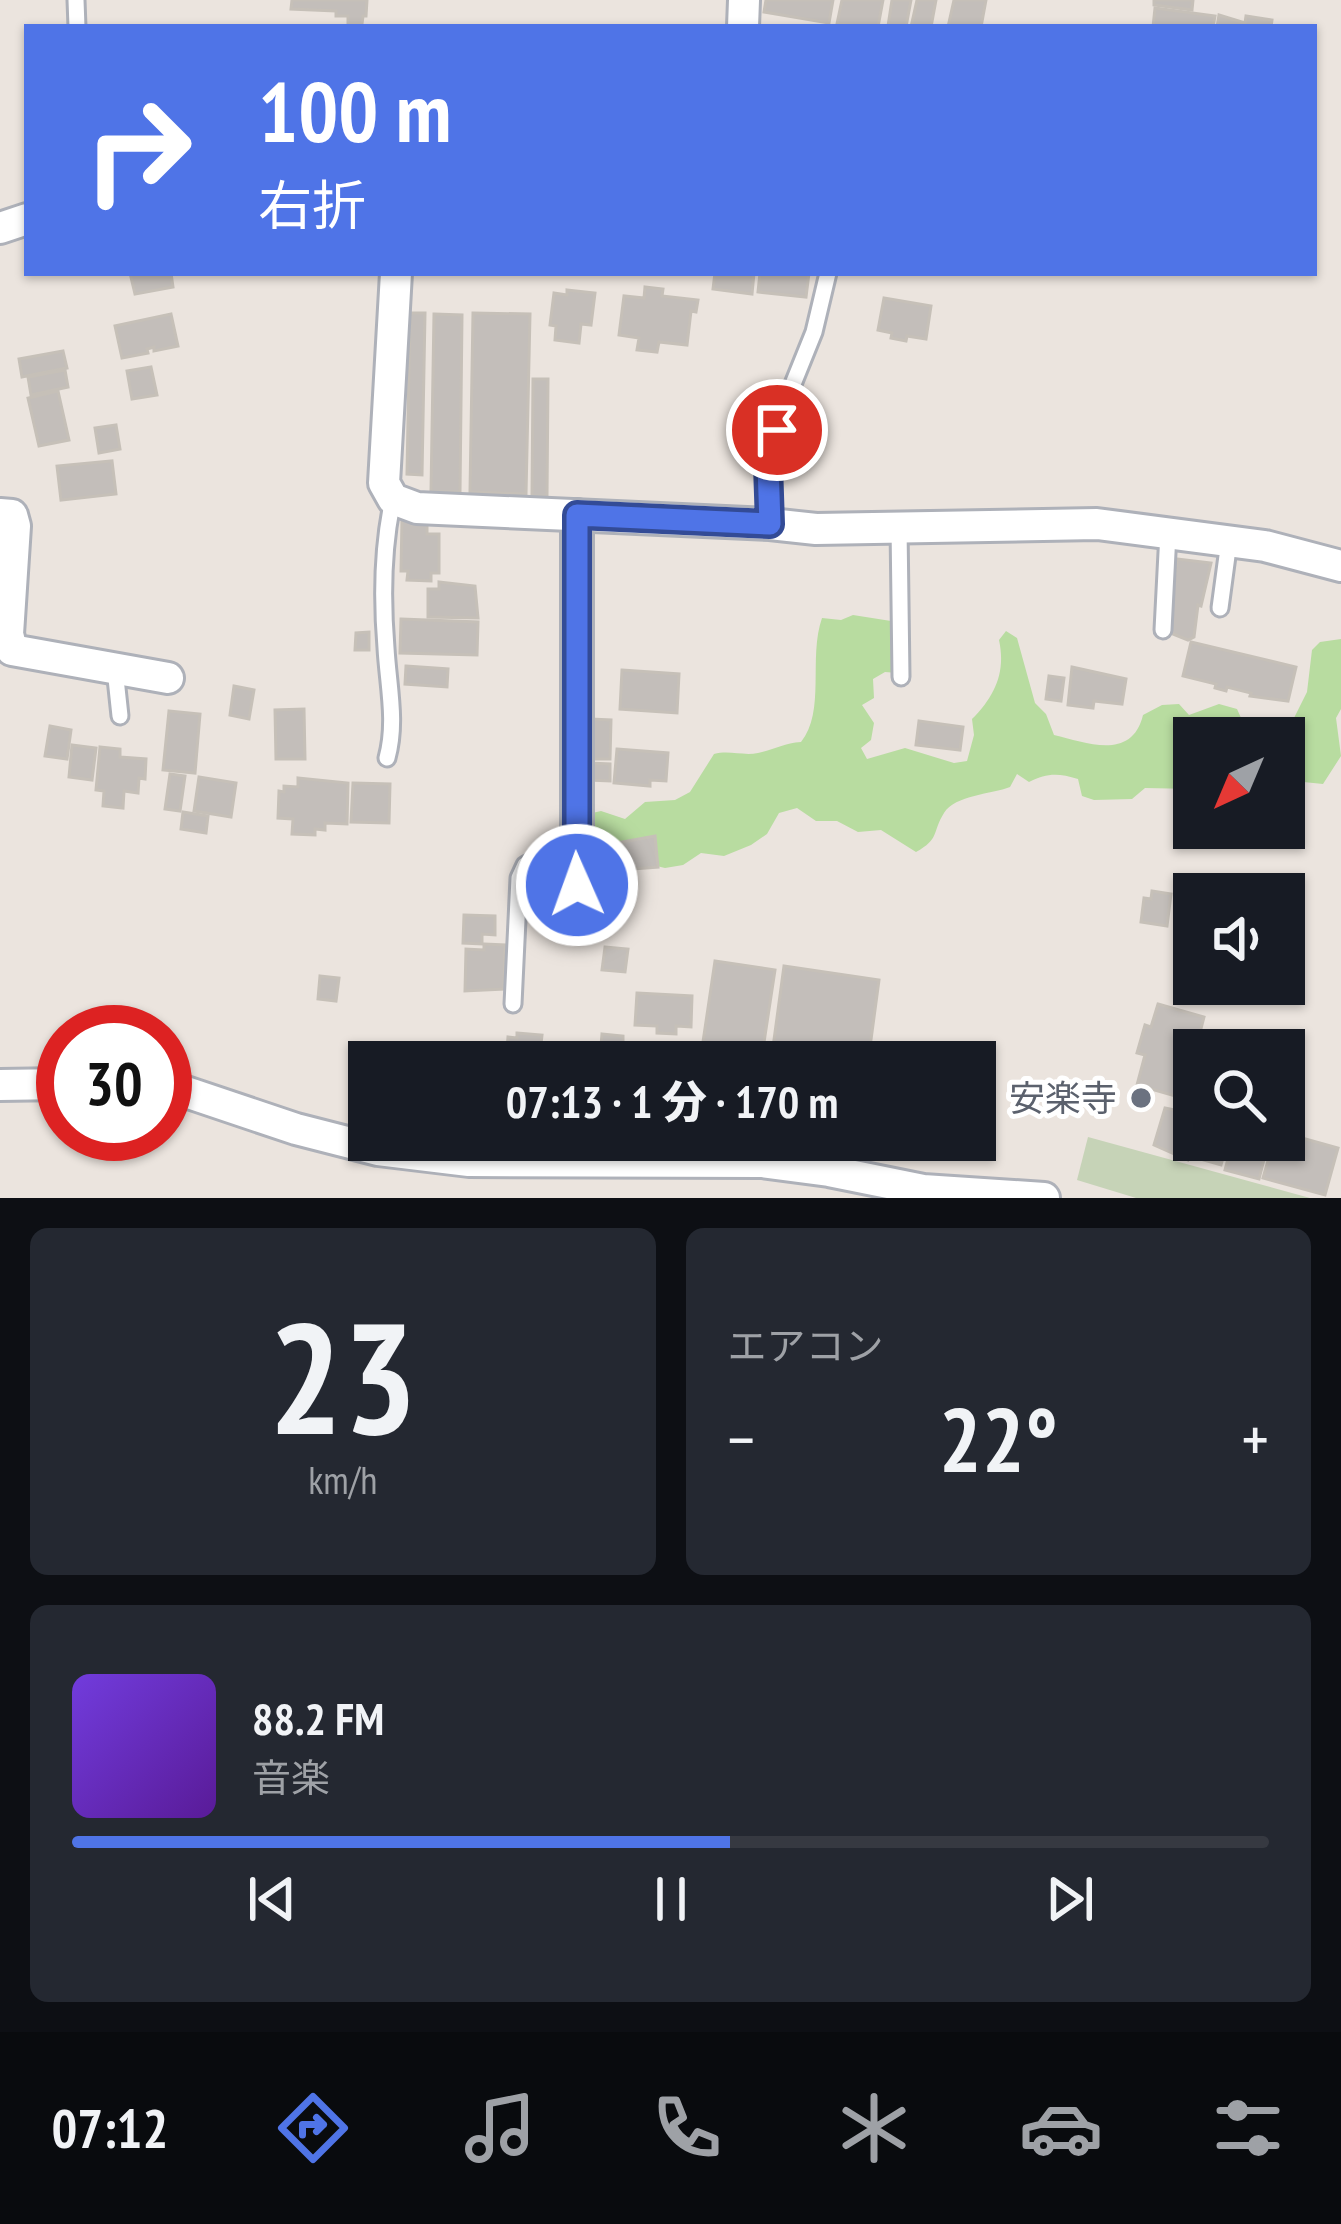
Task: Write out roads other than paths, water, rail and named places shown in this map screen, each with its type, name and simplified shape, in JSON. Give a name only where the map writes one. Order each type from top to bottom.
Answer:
[{"type":"street","points":[[397,276],[385,483],[393,499],[417,508],[817,529],[1097,524],[1265,546],[1341,566]]},
{"type":"street","points":[[0,514],[12,514],[15,526],[8,634],[12,650],[168,678]]},
{"type":"street","points":[[577,515],[577,885]]},
{"type":"street","points":[[0,1085],[36,1084]]},
{"type":"street","points":[[192,1094],[378,1150],[470,1161],[762,1162],[923,1190],[1044,1198]]},
{"type":"lane","points":[[770,524],[768,465],[814,332],[827,276]]},
{"type":"lane","points":[[387,758],[393,736],[385,641],[387,525],[393,499]]},
{"type":"lane","points":[[899,527],[901,677]]},
{"type":"lane","points":[[1162,630],[1168,533]]},
{"type":"lane","points":[[1220,608],[1228,542]]},
{"type":"lane","points":[[115,669],[120,716]]},
{"type":"lane","points":[[513,1004],[519,878],[525,865],[574,846]]},
{"type":"place","name":"安楽寺","points":[[1141,1098]]}]
